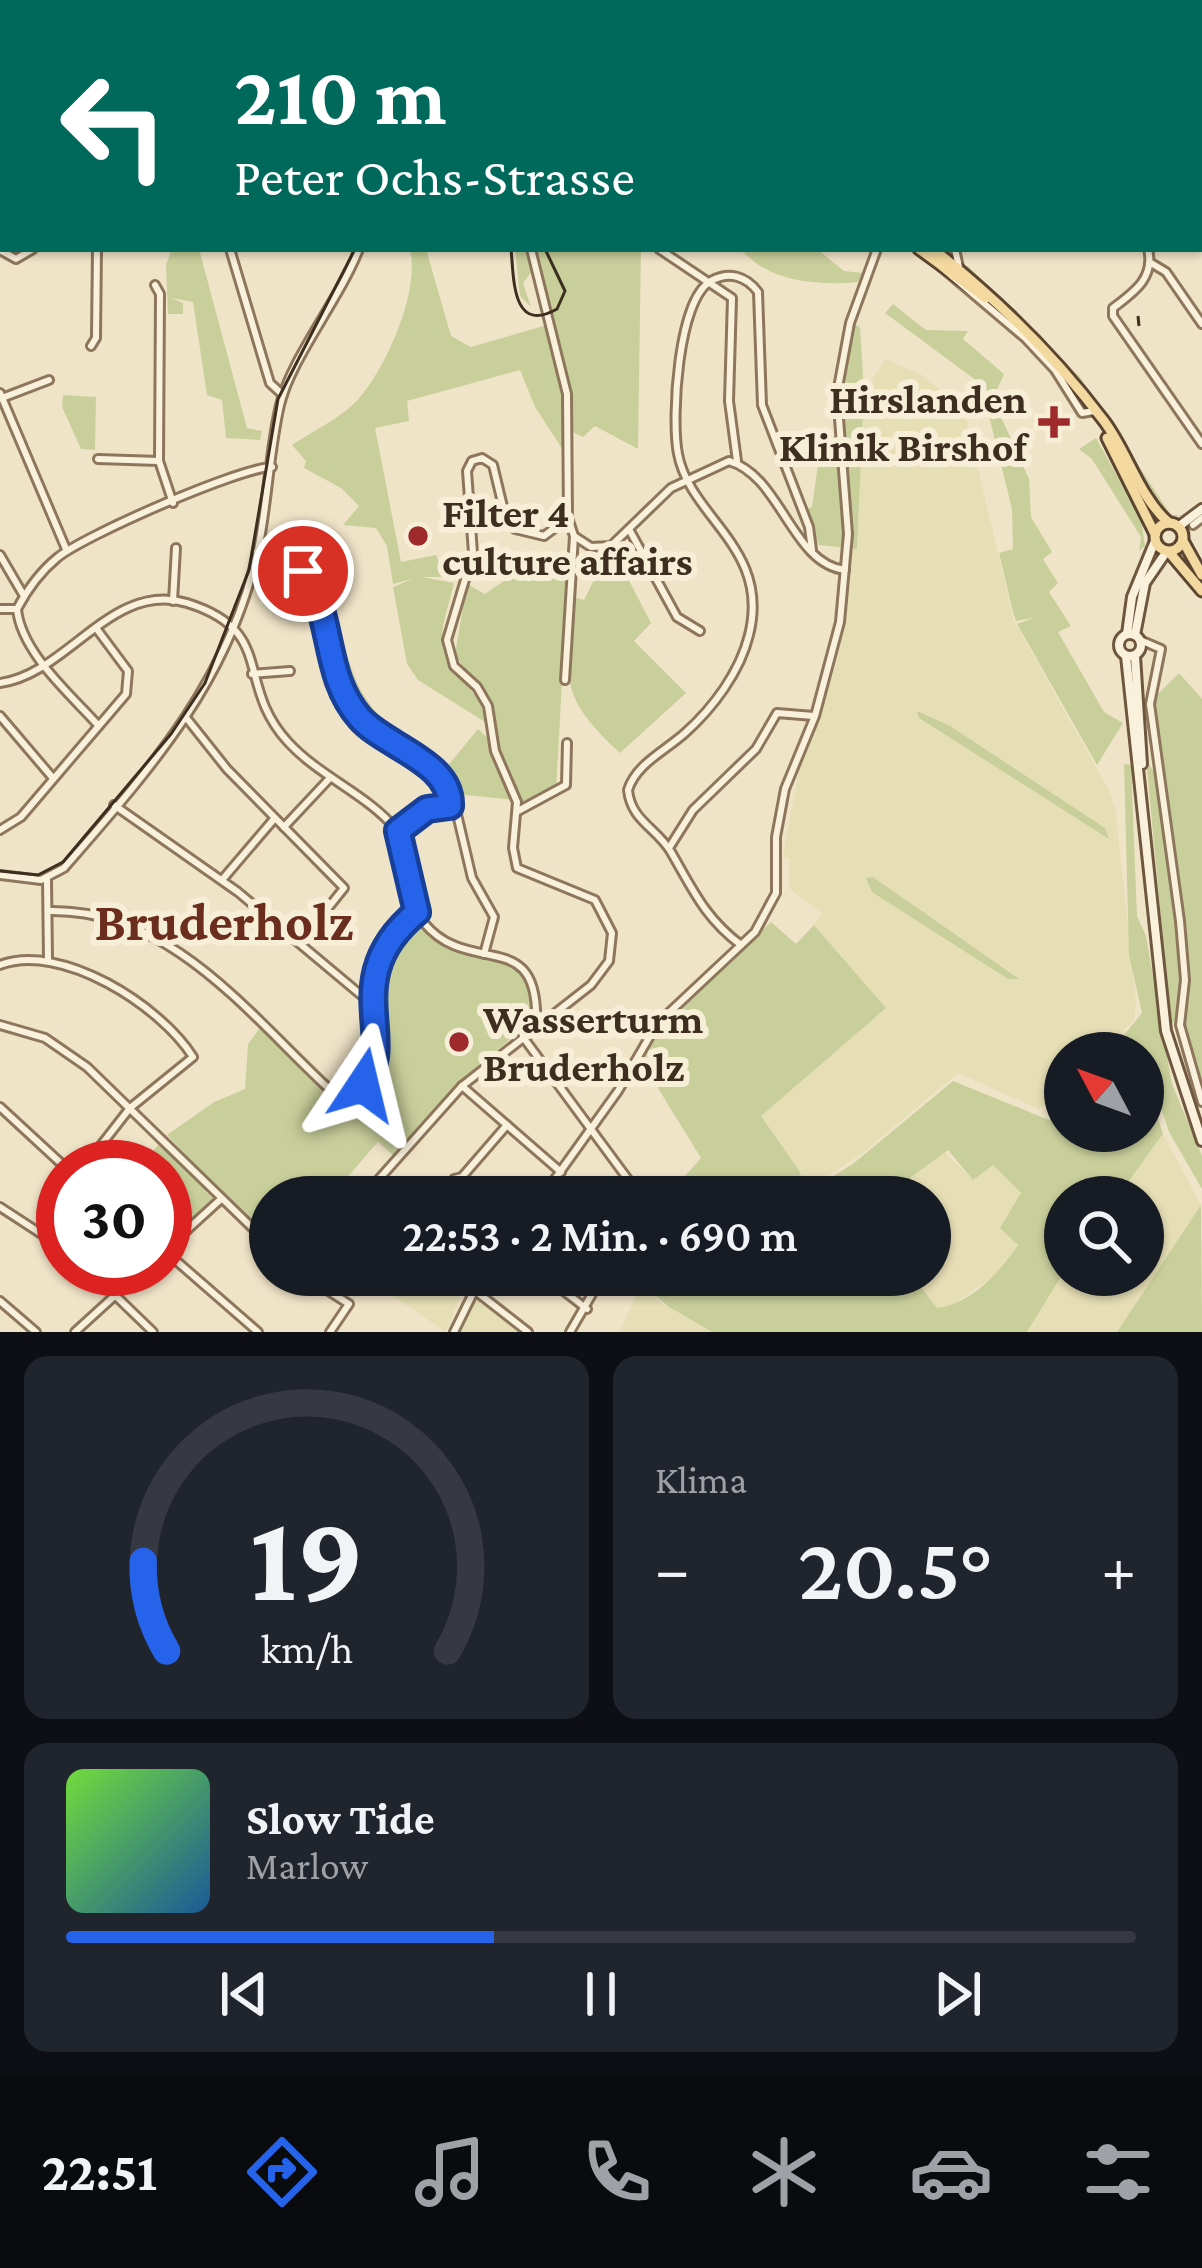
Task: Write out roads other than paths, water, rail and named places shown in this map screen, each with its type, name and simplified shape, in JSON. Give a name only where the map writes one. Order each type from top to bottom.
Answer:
[{"type":"main road","points":[[947,255],[996,303]]},
{"type":"main road","points":[[947,255],[1054,360],[1174,525],[1202,575]]},
{"type":"main road","points":[[1094,411],[1155,538],[1202,591]]},
{"type":"main road","points":[[1202,513],[1155,538],[1132,597],[1143,795],[1166,1031],[1202,1141]]},
{"type":"main road","points":[[1133,654],[1118,646],[1134,636],[1145,584],[1168,552],[1183,541]]},
{"type":"street","points":[[91,346],[96,338],[97,252]]},
{"type":"street","points":[[231,252],[270,383],[283,395]]},
{"type":"street","points":[[0,875],[47,879],[68,864],[188,721],[236,624],[257,552],[283,395],[356,252]]},
{"type":"street","points":[[532,252],[568,394],[568,518],[574,536],[565,680]]},
{"type":"street","points":[[663,252],[729,292],[734,308],[729,401],[737,462],[782,508],[826,566],[845,571]]},
{"type":"street","points":[[558,1176],[657,1024],[741,945],[768,913],[776,893],[780,812],[815,716],[840,622],[845,571],[837,393],[850,323],[877,252]]},
{"type":"street","points":[[1149,252],[1151,262],[1178,289],[1202,324]]},
{"type":"street","points":[[947,255],[944,274],[1025,338],[1082,413],[1094,411]]},
{"type":"street","points":[[1151,262],[1142,284],[1112,314],[1202,444]]},
{"type":"street","points":[[741,945],[702,910],[669,848],[629,804],[632,777],[717,698],[740,659],[753,612],[742,559],[677,451],[683,335],[694,295],[711,281],[732,275],[758,292],[762,405],[809,527],[812,550]]},
{"type":"street","points":[[155,285],[160,294],[159,461],[173,503]]},
{"type":"street","points":[[49,380],[1,397],[67,551]]},
{"type":"street","points":[[383,1176],[463,1086],[601,973],[611,952],[612,932],[602,909],[583,892],[517,868],[513,848],[518,811],[495,751],[484,696],[449,653],[456,599],[473,553],[468,466],[476,458],[491,462],[506,515],[515,529],[544,536],[568,518]]},
{"type":"street","points":[[98,459],[159,461]]},
{"type":"street","points":[[574,536],[601,549],[630,531],[656,500],[688,476],[722,461],[737,462]]},
{"type":"street","points":[[98,724],[46,665],[20,626],[16,609],[23,596],[67,551],[234,475],[272,466]]},
{"type":"street","points":[[1193,525],[1202,513]]},
{"type":"street","points":[[630,531],[677,616],[700,631]]},
{"type":"street","points":[[173,601],[176,548]]},
{"type":"street","points":[[257,552],[290,560],[303,571],[318,595],[332,667],[347,700],[371,729],[436,773],[451,796],[472,878],[494,917],[484,954]]},
{"type":"street","points":[[0,555],[23,596]]},
{"type":"street","points":[[0,683],[46,665],[127,608],[173,601],[236,624],[246,639],[252,674],[284,737],[329,779],[398,831],[417,912],[439,937],[510,961],[531,976],[538,990],[536,1027]]},
{"type":"street","points":[[0,609],[16,609]]},
{"type":"street","points":[[0,830],[21,817],[129,682],[128,671],[96,628]]},
{"type":"street","points":[[1134,636],[1161,649],[1150,704],[1178,902],[1185,980],[1180,1025],[1202,1102]]},
{"type":"street","points":[[1133,654],[1154,646]]},
{"type":"street","points":[[252,674],[290,671]]},
{"type":"street","points":[[669,848],[693,810],[756,749],[777,713],[815,716]]},
{"type":"street","points":[[0,716],[53,778]]},
{"type":"street","points":[[188,721],[344,888],[300,943]]},
{"type":"street","points":[[518,811],[566,784],[567,743]]},
{"type":"street","points":[[284,827],[329,779]]},
{"type":"street","points":[[114,805],[222,880],[369,1001]]},
{"type":"street","points":[[398,831],[427,809],[450,806]]},
{"type":"street","points":[[222,880],[274,818]]},
{"type":"street","points":[[47,879],[48,959]]},
{"type":"street","points":[[51,911],[96,912],[156,936],[214,979],[336,1090],[363,1085],[374,1072],[369,1001],[382,954],[417,912]]},
{"type":"street","points":[[0,965],[48,959],[122,993],[193,1057],[130,1108],[106,1140]]},
{"type":"street","points":[[0,1025],[27,1030],[68,1052],[249,1225]]},
{"type":"street","points":[[523,1037],[627,1176]]},
{"type":"street","points":[[463,1086],[561,1172]]},
{"type":"street","points":[[0,1107],[36,1140]]},
{"type":"street","points":[[463,1176],[507,1125]]},
{"type":"street","points":[[192,1225],[221,1199]]},
{"type":"street","points":[[0,1207],[36,1230]]},
{"type":"street","points":[[192,1274],[258,1332]]},
{"type":"street","points":[[75,1332],[114,1296],[152,1332]]},
{"type":"street","points":[[330,1332],[349,1304],[336,1296]]},
{"type":"street","points":[[457,1331],[470,1296]]},
{"type":"street","points":[[483,1296],[528,1332]]},
{"type":"street","points":[[570,1296],[587,1309]]},
{"type":"street","points":[[570,1332],[593,1296]]},
{"type":"street","points":[[0,1301],[36,1332]]},
{"type":"tram line","points":[[0,871],[38,875],[63,862],[171,734],[205,683],[249,570],[278,399],[353,252]]},
{"type":"tram line","points":[[511,252],[518,299],[523,309],[542,315],[557,309],[565,291],[546,252]]},
{"type":"railway","points":[[1138,316],[1139,326]]},
{"type":"place","name":"Hirslanden Klinik Birshof","points":[[1054,422]]},
{"type":"place","name":"Filter 4 culture affairs","points":[[418,536]]},
{"type":"place","name":"Wasserturm Bruderholz","points":[[459,1042]]},
{"type":"district","name":"Bruderholz","points":[[224,921]]}]
